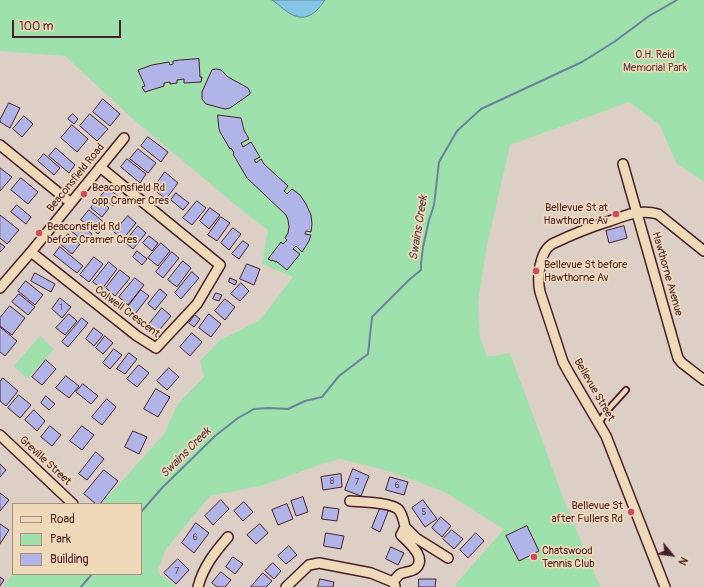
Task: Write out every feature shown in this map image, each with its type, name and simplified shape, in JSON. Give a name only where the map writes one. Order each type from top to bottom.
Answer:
[{"type":"street","name":"Beaconsfield Road","points":[[0,288],[124,138]]},
{"type":"street","points":[[0,145],[71,203]]},
{"type":"street","name":"Hawthorne Avenue","points":[[623,164],[678,358],[682,363],[704,380]]},
{"type":"street","name":"Colwell Crescent","points":[[31,252],[137,336],[156,348],[197,304],[220,265],[100,167]]},
{"type":"street","points":[[637,212],[658,214],[704,251]]},
{"type":"street","name":"Bellevue Street","points":[[637,212],[587,228],[546,248],[542,257],[539,287],[563,362],[606,436],[665,587]]},
{"type":"street","name":"Greville Street","points":[[0,435],[72,503]]},
{"type":"street","points":[[350,501],[388,504],[398,509],[406,527],[416,538],[448,558]]},
{"type":"street","points":[[286,587],[309,565],[319,563],[371,573],[394,584],[400,574],[414,570],[419,564],[419,558],[416,550],[402,535],[406,527]]},
{"type":"street","points":[[198,587],[206,566],[214,553],[228,537]]},
{"type":"lane","points":[[599,423],[606,412],[626,390]]},
{"type":"green space","name":"O.H. Reid Memorial Park","points":[[0,0],[704,0],[704,182],[676,163],[660,125],[629,102],[510,145],[487,245],[478,302],[480,337],[487,357],[510,353],[564,500],[600,587],[457,587],[455,585],[504,529],[443,491],[385,470],[340,459],[264,485],[210,496],[166,549],[157,572],[177,587],[3,587],[12,575],[142,575],[142,503],[102,503],[165,433],[177,405],[204,377],[200,361],[220,340],[260,320],[293,277],[262,264],[268,230],[243,211],[133,119],[65,56],[0,51]]},
{"type":"green space","points":[[40,336],[54,349],[27,379],[14,366]]},
{"type":"water","points":[[272,0],[325,0],[320,7],[309,16],[301,17],[293,15]]},
{"type":"building","points":[[199,59],[200,77],[202,77],[201,82],[184,83],[184,79],[177,80],[177,83],[164,83],[164,86],[145,92],[142,87],[145,86],[138,70],[152,65],[169,62],[170,65],[173,64],[173,61]]},
{"type":"building","points":[[212,70],[221,70],[228,77],[248,88],[250,94],[230,108],[225,109],[206,104],[202,99],[202,92]]},
{"type":"building","points":[[103,99],[120,114],[110,126],[93,112]]},
{"type":"building","points":[[9,103],[20,108],[10,128],[0,122]]},
{"type":"building","points":[[73,114],[78,119],[74,124],[68,119]]},
{"type":"building","points":[[90,114],[108,129],[97,141],[80,126]]},
{"type":"building","points":[[218,115],[241,118],[244,130],[249,139],[241,143],[243,147],[251,142],[260,157],[254,160],[256,163],[261,159],[264,164],[288,186],[284,191],[287,194],[292,189],[300,195],[311,215],[311,232],[306,231],[305,234],[311,235],[309,241],[302,252],[296,246],[293,249],[300,254],[287,270],[276,261],[268,259],[281,242],[283,244],[287,240],[285,238],[289,227],[286,215],[247,178],[233,154],[234,153],[220,132]]},
{"type":"building","points":[[24,116],[33,124],[22,137],[13,129]]},
{"type":"building","points":[[72,125],[88,139],[77,152],[61,138]]},
{"type":"building","points":[[148,137],[168,152],[161,162],[141,146]]},
{"type":"building","points":[[56,148],[75,165],[69,173],[49,156]]},
{"type":"building","points":[[138,149],[156,163],[148,173],[130,159]]},
{"type":"building","points":[[44,154],[60,168],[54,175],[38,161]]},
{"type":"building","points":[[127,159],[146,174],[140,183],[121,167]]},
{"type":"building","points":[[0,168],[12,177],[0,191]]},
{"type":"building","points":[[165,172],[178,183],[166,199],[153,189]]},
{"type":"building","points":[[21,178],[38,192],[28,204],[11,190]]},
{"type":"building","points":[[108,188],[120,198],[113,206],[101,196]]},
{"type":"building","points":[[176,193],[189,203],[183,210],[171,200]]},
{"type":"building","points":[[97,199],[109,208],[102,217],[91,208]]},
{"type":"building","points":[[197,201],[206,208],[192,225],[183,218]]},
{"type":"building","points":[[17,205],[31,217],[26,224],[11,212]]},
{"type":"building","points":[[210,208],[220,215],[209,229],[200,221]]},
{"type":"building","points":[[89,210],[106,224],[98,234],[81,220]]},
{"type":"building","points":[[0,215],[19,230],[7,244],[0,238]]},
{"type":"building","points":[[128,216],[136,223],[123,239],[114,232]]},
{"type":"building","points":[[221,217],[230,223],[217,241],[208,235]]},
{"type":"building","points":[[78,223],[92,234],[86,243],[71,231]]},
{"type":"building","points":[[138,226],[146,233],[133,249],[125,242]]},
{"type":"building","points":[[624,226],[627,238],[609,243],[606,231]]},
{"type":"building","points":[[233,228],[241,234],[229,250],[221,243]]},
{"type":"building","points":[[68,234],[80,244],[72,254],[60,244]]},
{"type":"building","points":[[149,236],[158,243],[152,251],[143,243]]},
{"type":"building","points":[[243,241],[249,245],[239,259],[232,254]]},
{"type":"building","points":[[0,243],[5,247],[0,252]]},
{"type":"building","points":[[161,243],[170,251],[158,266],[148,258]]},
{"type":"building","points":[[60,247],[83,266],[77,273],[54,255]]},
{"type":"building","points":[[137,251],[147,259],[142,265],[133,257]]},
{"type":"building","points":[[172,252],[179,258],[163,278],[156,272]]},
{"type":"building","points":[[94,257],[103,264],[89,282],[80,275]]},
{"type":"building","points":[[183,261],[191,268],[177,287],[168,280]]},
{"type":"building","points":[[109,262],[117,269],[102,289],[93,282]]},
{"type":"building","points":[[247,264],[260,269],[254,285],[240,279]]},
{"type":"building","points":[[120,270],[130,278],[115,296],[106,288]]},
{"type":"building","points":[[192,272],[199,278],[181,299],[175,293]]},
{"type":"building","points":[[35,273],[55,284],[51,292],[31,281]]},
{"type":"building","points":[[135,278],[144,285],[128,305],[119,297]]},
{"type":"building","points":[[230,278],[237,281],[235,285],[229,282]]},
{"type":"building","points":[[26,281],[43,295],[35,305],[18,291]]},
{"type":"building","points":[[241,283],[249,291],[240,301],[231,294]]},
{"type":"building","points":[[160,289],[167,295],[155,310],[148,304]]},
{"type":"building","points":[[141,290],[149,296],[135,314],[127,308]]},
{"type":"building","points":[[216,293],[222,295],[219,301],[213,299]]},
{"type":"building","points":[[19,294],[35,307],[28,315],[12,302]]},
{"type":"building","points":[[60,298],[71,307],[62,318],[52,309]]},
{"type":"building","points":[[225,299],[235,307],[225,320],[215,311]]},
{"type":"building","points":[[10,306],[25,318],[12,335],[0,326],[0,318]]},
{"type":"building","points":[[162,308],[171,316],[156,334],[147,327]]},
{"type":"building","points":[[69,314],[77,321],[65,335],[56,328]]},
{"type":"building","points":[[209,314],[221,324],[211,337],[199,328]]},
{"type":"building","points":[[195,315],[200,319],[194,327],[189,323]]},
{"type":"building","points":[[82,318],[88,323],[68,347],[62,342]]},
{"type":"building","points":[[0,327],[17,341],[5,356],[0,352]]},
{"type":"building","points":[[94,328],[103,335],[94,346],[86,339]]},
{"type":"building","points":[[192,333],[202,342],[190,356],[180,347]]},
{"type":"building","points":[[105,336],[113,343],[103,354],[96,348]]},
{"type":"building","points":[[114,349],[122,355],[110,369],[103,363]]},
{"type":"building","points":[[129,353],[137,359],[125,374],[117,369]]},
{"type":"building","points":[[46,360],[56,369],[42,385],[32,377]]},
{"type":"building","points":[[139,365],[149,373],[137,387],[127,379]]},
{"type":"building","points":[[169,368],[179,377],[167,390],[157,381]]},
{"type":"building","points":[[66,376],[79,386],[69,398],[56,388]]},
{"type":"building","points":[[3,378],[18,391],[6,406],[0,401],[0,382]]},
{"type":"building","points":[[83,384],[98,396],[91,404],[76,392]]},
{"type":"building","points":[[156,389],[170,397],[158,417],[144,409]]},
{"type":"building","points":[[19,395],[31,405],[20,418],[8,408]]},
{"type":"building","points":[[46,396],[55,404],[49,410],[41,403]]},
{"type":"building","points":[[107,399],[116,407],[102,425],[92,417]]},
{"type":"building","points":[[34,410],[45,421],[37,431],[25,420]]},
{"type":"building","points":[[50,426],[61,435],[52,446],[41,437]]},
{"type":"building","points":[[82,426],[94,435],[82,450],[70,441]]},
{"type":"building","points":[[133,431],[147,437],[139,454],[125,447]]},
{"type":"building","points":[[96,452],[104,459],[87,480],[79,474]]},
{"type":"building","points":[[0,464],[6,470],[0,477]]},
{"type":"building","points":[[353,469],[369,476],[361,496],[345,490]]},
{"type":"building","points":[[104,470],[118,481],[101,503],[95,503],[84,494]]},
{"type":"building","points":[[341,474],[342,487],[323,490],[321,477]]},
{"type":"building","points":[[390,477],[408,482],[404,495],[386,490]]},
{"type":"building","points":[[0,493],[9,500],[0,511]]},
{"type":"building","points":[[303,497],[308,512],[296,516],[291,501]]},
{"type":"building","points":[[221,500],[229,509],[213,525],[205,516]]},
{"type":"building","points":[[423,500],[437,519],[425,527],[412,508]]},
{"type":"building","points":[[244,502],[253,512],[243,521],[234,511]]},
{"type":"building","points":[[287,504],[293,519],[278,525],[272,510]]},
{"type":"building","points":[[381,506],[389,509],[380,532],[372,528]]},
{"type":"building","points":[[324,507],[339,509],[337,521],[322,519]]},
{"type":"building","points":[[441,517],[451,526],[442,537],[432,528]]},
{"type":"building","points":[[196,523],[209,533],[194,553],[182,543]]},
{"type":"building","points":[[0,524],[9,530],[0,544]]},
{"type":"building","points":[[260,524],[268,533],[256,544],[247,535]]},
{"type":"building","points":[[527,526],[539,551],[519,561],[506,536]]},
{"type":"building","points":[[452,530],[463,539],[454,549],[443,539]]},
{"type":"building","points":[[326,533],[344,536],[341,549],[324,546]]},
{"type":"building","points":[[476,533],[484,541],[468,558],[460,550]]},
{"type":"building","points":[[289,546],[297,555],[286,564],[278,556]]},
{"type":"building","points":[[391,547],[404,553],[398,565],[386,559]]},
{"type":"building","points":[[233,557],[243,564],[235,574],[226,567]]},
{"type":"building","points":[[178,559],[189,570],[176,584],[164,573]]},
{"type":"building","points":[[273,563],[281,571],[274,579],[265,571]]},
{"type":"building","points":[[221,572],[231,580],[225,587],[217,587],[212,583]]},
{"type":"building","points":[[263,573],[272,581],[266,587],[251,587]]},
{"type":"building","points":[[0,577],[4,580],[0,586]]},
{"type":"building","points":[[320,579],[334,582],[333,587],[318,587]]},
{"type":"building","points":[[419,579],[436,579],[435,587],[419,587]]},
{"type":"waterway","name":"Swains Creek","points":[[142,511],[162,488],[215,436],[238,418],[254,409],[288,409],[305,401],[322,397],[339,376],[368,354],[372,317],[421,270],[423,247],[434,205],[439,162],[457,131],[481,109],[582,62],[614,42],[649,16],[677,0]]},
{"type":"waterway","name":"Swains Creek","points":[[81,587],[91,575]]},
{"type":"place","name":"Beaconsfield Rd opp Cramer Cres","points":[[84,194]]},
{"type":"place","name":"Bellevue St at Hawthorne Av","points":[[616,214]]},
{"type":"place","name":"Beaconsfield Rd before Cramer Cres","points":[[39,233]]},
{"type":"place","name":"Bellevue St before Hawthorne Av","points":[[536,271]]},
{"type":"place","name":"Bellevue St after Fullers Rd","points":[[631,512]]},
{"type":"place","name":"Chatswood Tennis Club","points":[[534,557]]}]
